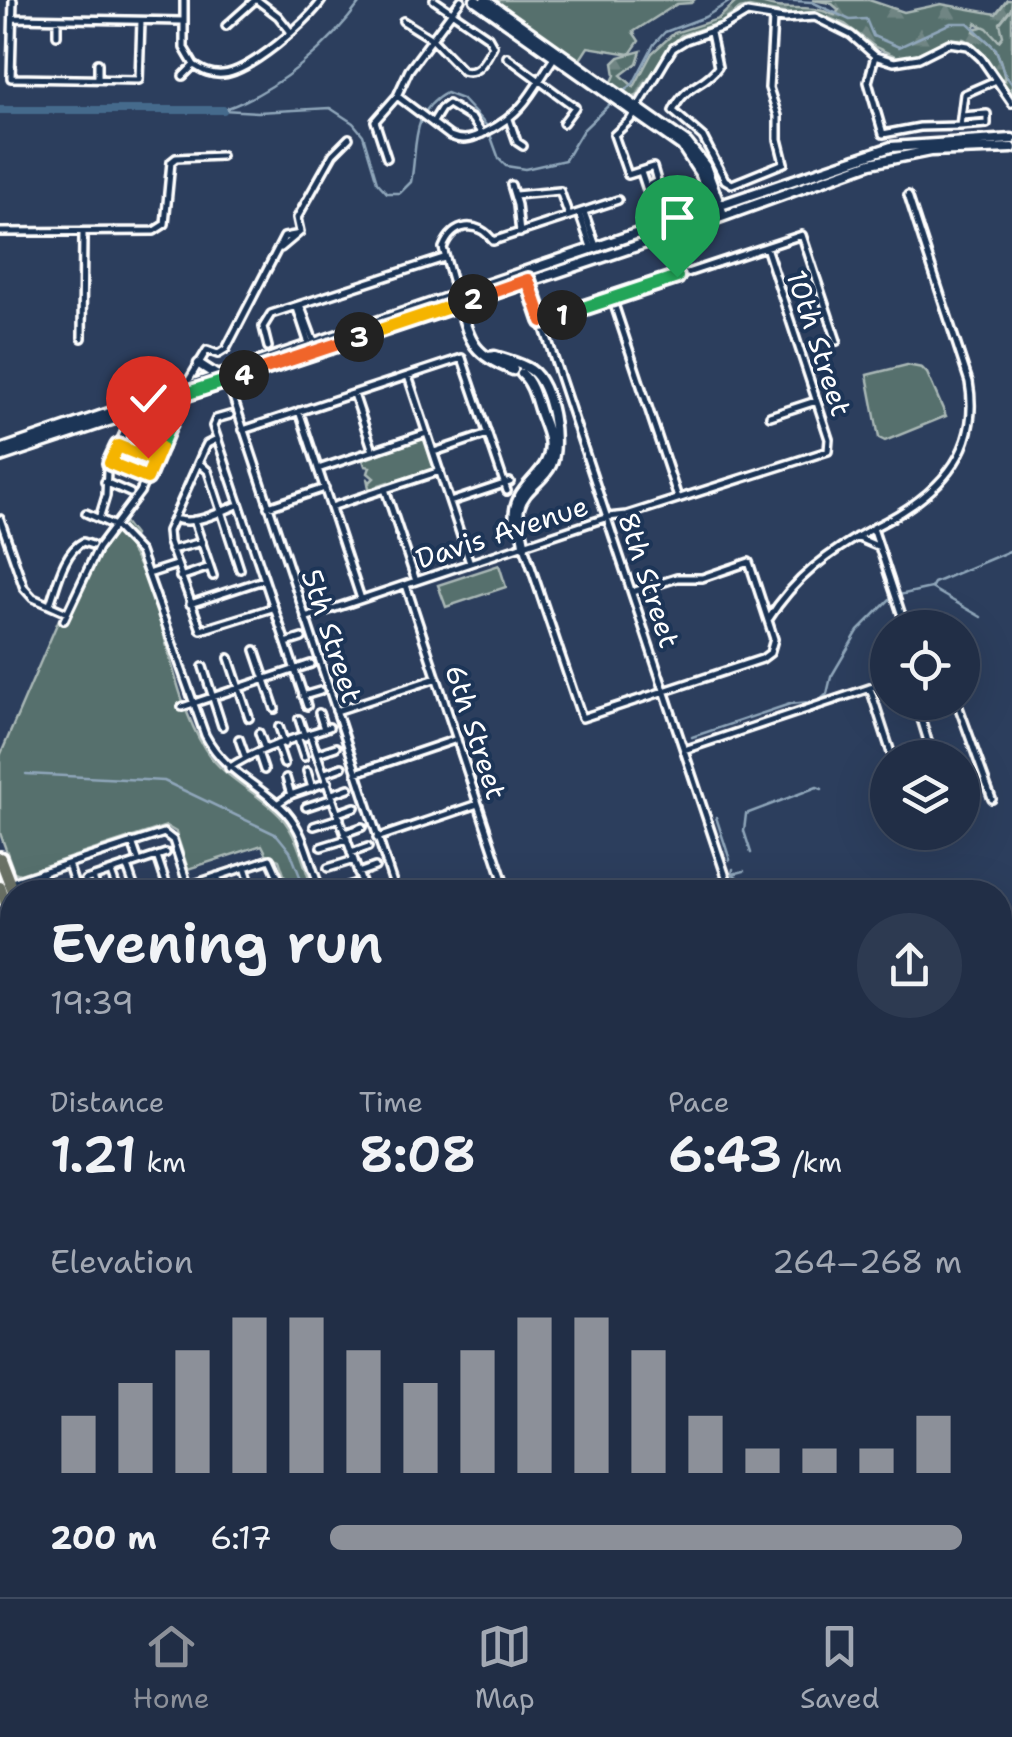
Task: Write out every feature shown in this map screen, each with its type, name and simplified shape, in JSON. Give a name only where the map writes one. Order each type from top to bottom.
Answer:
[{"type":"main road","points":[[475,0],[557,54]]},
{"type":"main road","points":[[485,0],[682,146],[695,162],[719,213]]},
{"type":"main road","points":[[0,457],[458,299],[594,247],[719,213],[891,147],[1012,143]]},
{"type":"main road","points":[[0,450],[186,384],[528,280],[871,163],[930,151],[1012,143]]},
{"type":"main road","points":[[558,270],[568,261],[591,254],[594,247]]},
{"type":"main road","points":[[458,299],[472,344],[488,358],[530,381],[550,440],[542,471],[527,484],[515,503],[514,522],[524,546]]},
{"type":"main road","points":[[488,358],[495,356],[536,373],[551,407],[554,456],[544,476],[524,495],[520,505],[518,517],[524,546]]},
{"type":"main road","points":[[199,364],[216,375]]},
{"type":"main road","points":[[160,403],[170,408],[173,416]]},
{"type":"main road","points":[[22,450],[24,445],[46,434]]},
{"type":"street","points":[[13,0],[11,78],[139,80],[141,21]]},
{"type":"street","points":[[184,0],[184,48],[194,64],[214,74],[235,71],[290,31],[322,0]]},
{"type":"street","points":[[226,26],[256,0],[290,31]]},
{"type":"street","points":[[434,0],[575,107],[563,123]]},
{"type":"street","points":[[387,158],[375,121],[397,96],[409,70],[461,0]]},
{"type":"street","points":[[646,186],[657,181],[653,168],[628,175],[614,134],[635,110],[673,48],[747,13],[773,19],[815,17],[851,35],[875,56],[894,62],[905,62],[949,43],[960,44],[975,51],[1012,104]]},
{"type":"street","points":[[13,18],[183,21]]},
{"type":"street","points":[[57,19],[57,35]]},
{"type":"street","points":[[711,33],[718,67],[686,90],[673,111],[703,137],[725,180],[732,184],[784,163],[778,116],[769,88],[773,19]]},
{"type":"street","points":[[402,21],[432,38],[463,71],[478,70],[493,46]]},
{"type":"street","points":[[397,96],[458,140],[474,138],[520,110],[557,54]]},
{"type":"street","points":[[875,56],[869,70],[869,90],[883,134],[920,127],[987,124],[987,114],[961,116]]},
{"type":"street","points":[[98,63],[98,79]]},
{"type":"street","points":[[182,76],[194,64]]},
{"type":"street","points":[[960,126],[964,94],[994,82]]},
{"type":"street","points":[[432,121],[448,104],[472,120],[483,134]]},
{"type":"street","points":[[509,119],[517,142],[523,146]]},
{"type":"street","points":[[64,620],[89,565],[132,506],[147,478],[186,384],[207,350],[218,354],[226,350],[278,250],[300,232],[297,218],[333,154],[349,138]]},
{"type":"street","points":[[0,232],[146,233],[161,228],[168,215],[171,162],[176,158],[221,156]]},
{"type":"street","points":[[641,172],[651,202],[656,202]]},
{"type":"street","points":[[511,185],[520,232]]},
{"type":"street","points":[[515,194],[560,191],[570,216]]},
{"type":"street","points":[[768,620],[791,588],[820,560],[909,509],[940,484],[958,458],[971,421],[969,382],[908,195]]},
{"type":"street","points":[[458,299],[444,258],[448,236],[461,228],[478,226],[494,241],[618,200]]},
{"type":"street","points":[[582,212],[594,247]]},
{"type":"street","points":[[82,338],[83,234]]},
{"type":"street","points":[[542,321],[802,235],[837,341]]},
{"type":"street","name":"10th Street","points":[[766,248],[829,439],[828,451]]},
{"type":"street","points":[[268,346],[263,333],[271,314],[444,258]]},
{"type":"street","name":"8th Street","points":[[528,280],[727,880]]},
{"type":"street","points":[[612,298],[678,498]]},
{"type":"street","points":[[298,307],[312,343]]},
{"type":"street","points":[[243,430],[462,358],[507,486],[450,502]]},
{"type":"street","points":[[408,376],[470,564]]},
{"type":"street","name":"5th Street","points":[[231,391],[392,880]]},
{"type":"street","points":[[354,394],[372,451]]},
{"type":"street","points":[[770,416],[816,401]]},
{"type":"street","points":[[299,412],[361,600]]},
{"type":"street","points":[[230,414],[216,419],[213,426],[307,706]]},
{"type":"street","points":[[98,519],[106,496],[110,463],[130,423],[159,432]]},
{"type":"street","points":[[318,469],[427,433]]},
{"type":"street","points":[[434,452],[488,434]]},
{"type":"street","points":[[217,439],[207,444],[168,531],[180,577],[197,628],[202,630],[272,608]]},
{"type":"street","points":[[118,446],[148,458]]},
{"type":"street","name":"Davis Avenue","points":[[305,618],[608,518],[828,451]]},
{"type":"street","points":[[110,463],[147,478]]},
{"type":"street","points":[[199,463],[208,471],[240,569]]},
{"type":"street","points":[[331,507],[440,471]]},
{"type":"street","points":[[105,482],[130,493]]},
{"type":"street","points":[[268,507],[324,488]]},
{"type":"street","points":[[385,489],[416,582]]},
{"type":"street","points":[[174,519],[194,520],[238,505]]},
{"type":"street","points":[[86,513],[115,526],[140,552],[201,728],[216,755],[229,768],[278,804],[302,836],[318,880]]},
{"type":"street","points":[[0,519],[24,588],[34,598],[68,612]]},
{"type":"street","points":[[194,520],[213,576]]},
{"type":"street","points":[[873,528],[900,610]]},
{"type":"street","points":[[856,537],[880,548]]},
{"type":"street","points":[[50,605],[75,546],[83,542],[92,545]]},
{"type":"street","points":[[172,550],[202,542]]},
{"type":"street","points":[[524,546],[582,718],[768,655],[774,644],[749,562],[702,578],[687,576],[632,592]]},
{"type":"street","points":[[150,573],[176,564]]},
{"type":"street","points":[[180,577],[210,567]]},
{"type":"street","points":[[189,604],[263,580]]},
{"type":"street","name":"6th Street","points":[[406,585],[504,880]]},
{"type":"street","points":[[286,643],[302,638]]},
{"type":"street","points":[[256,650],[275,708]]},
{"type":"street","points":[[229,658],[249,718]]},
{"type":"street","points":[[182,706],[311,664]]},
{"type":"street","points":[[203,667],[222,726]]},
{"type":"street","points":[[336,711],[436,678]]},
{"type":"street","points":[[684,750],[870,688]]},
{"type":"street","points":[[304,696],[320,691]]},
{"type":"street","points":[[229,768],[245,757],[327,728],[319,713]]},
{"type":"street","points":[[299,719],[305,738],[304,757]]},
{"type":"street","points":[[963,720],[992,799]]},
{"type":"street","points":[[279,726],[284,764]]},
{"type":"street","points":[[260,733],[264,770]]},
{"type":"street","points":[[305,738],[318,753],[360,880]]},
{"type":"street","points":[[356,773],[457,739]]},
{"type":"street","points":[[239,740],[245,757]]},
{"type":"street","points":[[318,753],[336,747]]},
{"type":"street","points":[[325,773],[342,767]]},
{"type":"street","points":[[306,772],[312,788]]},
{"type":"street","points":[[286,778],[292,794]]},
{"type":"street","points":[[278,804],[292,794],[328,782]]},
{"type":"street","points":[[306,806],[349,788]]},
{"type":"street","points":[[378,838],[478,804]]},
{"type":"street","points":[[314,826],[355,807]]},
{"type":"street","points":[[321,848],[362,827]]},
{"type":"street","points":[[24,880],[132,842],[168,834],[186,880]]},
{"type":"street","points":[[132,842],[139,862]]},
{"type":"street","points":[[328,868],[368,847]]},
{"type":"street","points":[[85,880],[166,853]]},
{"type":"street","points":[[157,856],[164,880]]},
{"type":"street","points":[[208,880],[267,859],[274,861],[280,880]]},
{"type":"street","points":[[68,864],[73,880]]},
{"type":"street","points":[[128,866],[132,880]]},
{"type":"street","points":[[245,866],[249,880]]},
{"type":"street","points":[[358,873],[375,867]]},
{"type":"street","points":[[41,872],[44,880]]},
{"type":"street","points":[[111,872],[114,880]]},
{"type":"street","points":[[217,876],[218,880]]},
{"type":"green space","points":[[493,0],[694,0],[677,4],[633,32],[639,41],[630,54],[588,47],[579,61]]},
{"type":"green space","points":[[755,0],[775,7],[813,9],[835,15],[839,10],[831,3],[812,0],[869,0],[904,12],[941,4],[996,14],[1007,0],[1012,0],[1011,9],[1000,23],[1003,36],[999,41],[976,23],[974,31],[996,51],[1005,80],[993,75],[978,50],[964,39],[949,39],[899,58],[875,47],[845,24],[813,12],[787,14],[749,7],[722,22],[681,35],[637,96],[631,98],[611,84],[615,75],[613,63],[619,57],[641,51],[637,63],[621,75],[634,87],[652,53],[674,33],[718,19],[736,2]]},
{"type":"green space","points":[[1012,0],[1012,101],[964,32],[992,24]]},
{"type":"green space","points":[[907,365],[927,373],[946,416],[885,441],[879,438],[867,375]]},
{"type":"green space","points":[[421,438],[427,441],[435,465],[432,471],[379,485],[378,489],[369,488],[367,478],[370,482],[374,478],[363,460]]},
{"type":"green space","points":[[124,522],[134,535],[128,546],[152,595],[192,725],[213,759],[286,823],[309,879],[286,880],[279,860],[267,855],[262,845],[188,869],[176,832],[166,826],[20,874],[14,872],[0,833],[0,756],[59,619],[67,622],[96,558]]},
{"type":"green space","points":[[499,565],[506,587],[446,607],[438,585]]},
{"type":"waterway","points":[[225,109],[265,90],[301,65],[362,0]]},
{"type":"waterway","points":[[624,91],[633,84],[654,44],[665,32],[705,17],[732,0]]},
{"type":"waterway","points":[[778,0],[812,2],[850,20],[866,19],[873,36],[899,47],[951,23],[968,23],[996,49],[1012,84]]},
{"type":"waterway","points":[[223,110],[330,108],[363,135],[377,182],[387,193],[400,193],[411,182],[421,121],[434,101],[446,93],[462,99],[487,126],[499,159],[506,166],[525,169],[565,160],[583,130],[612,102]]},
{"type":"waterway","points":[[0,110],[223,110]]},
{"type":"waterway","points":[[899,595],[931,588],[934,583],[1012,550]]},
{"type":"waterway","points":[[931,588],[981,617]]},
{"type":"waterway","points":[[692,737],[790,704],[819,701],[827,694],[831,677],[858,631],[892,597]]},
{"type":"waterway","points":[[26,774],[164,781],[277,835],[290,851],[301,879]]},
{"type":"waterway","points":[[751,853],[744,831],[746,814],[817,787],[822,789]]},
{"type":"waterway","points":[[716,817],[730,860]]},
{"type":"waterway","points":[[733,869],[738,880]]},
{"type":"waterway","points":[[729,875],[744,871]]},
{"type":"waterway","points":[[714,880],[723,877]]},
{"type":"route","points":[[148,458],[118,446],[110,463],[147,478],[182,395],[528,280],[542,321],[677,277]]}]
